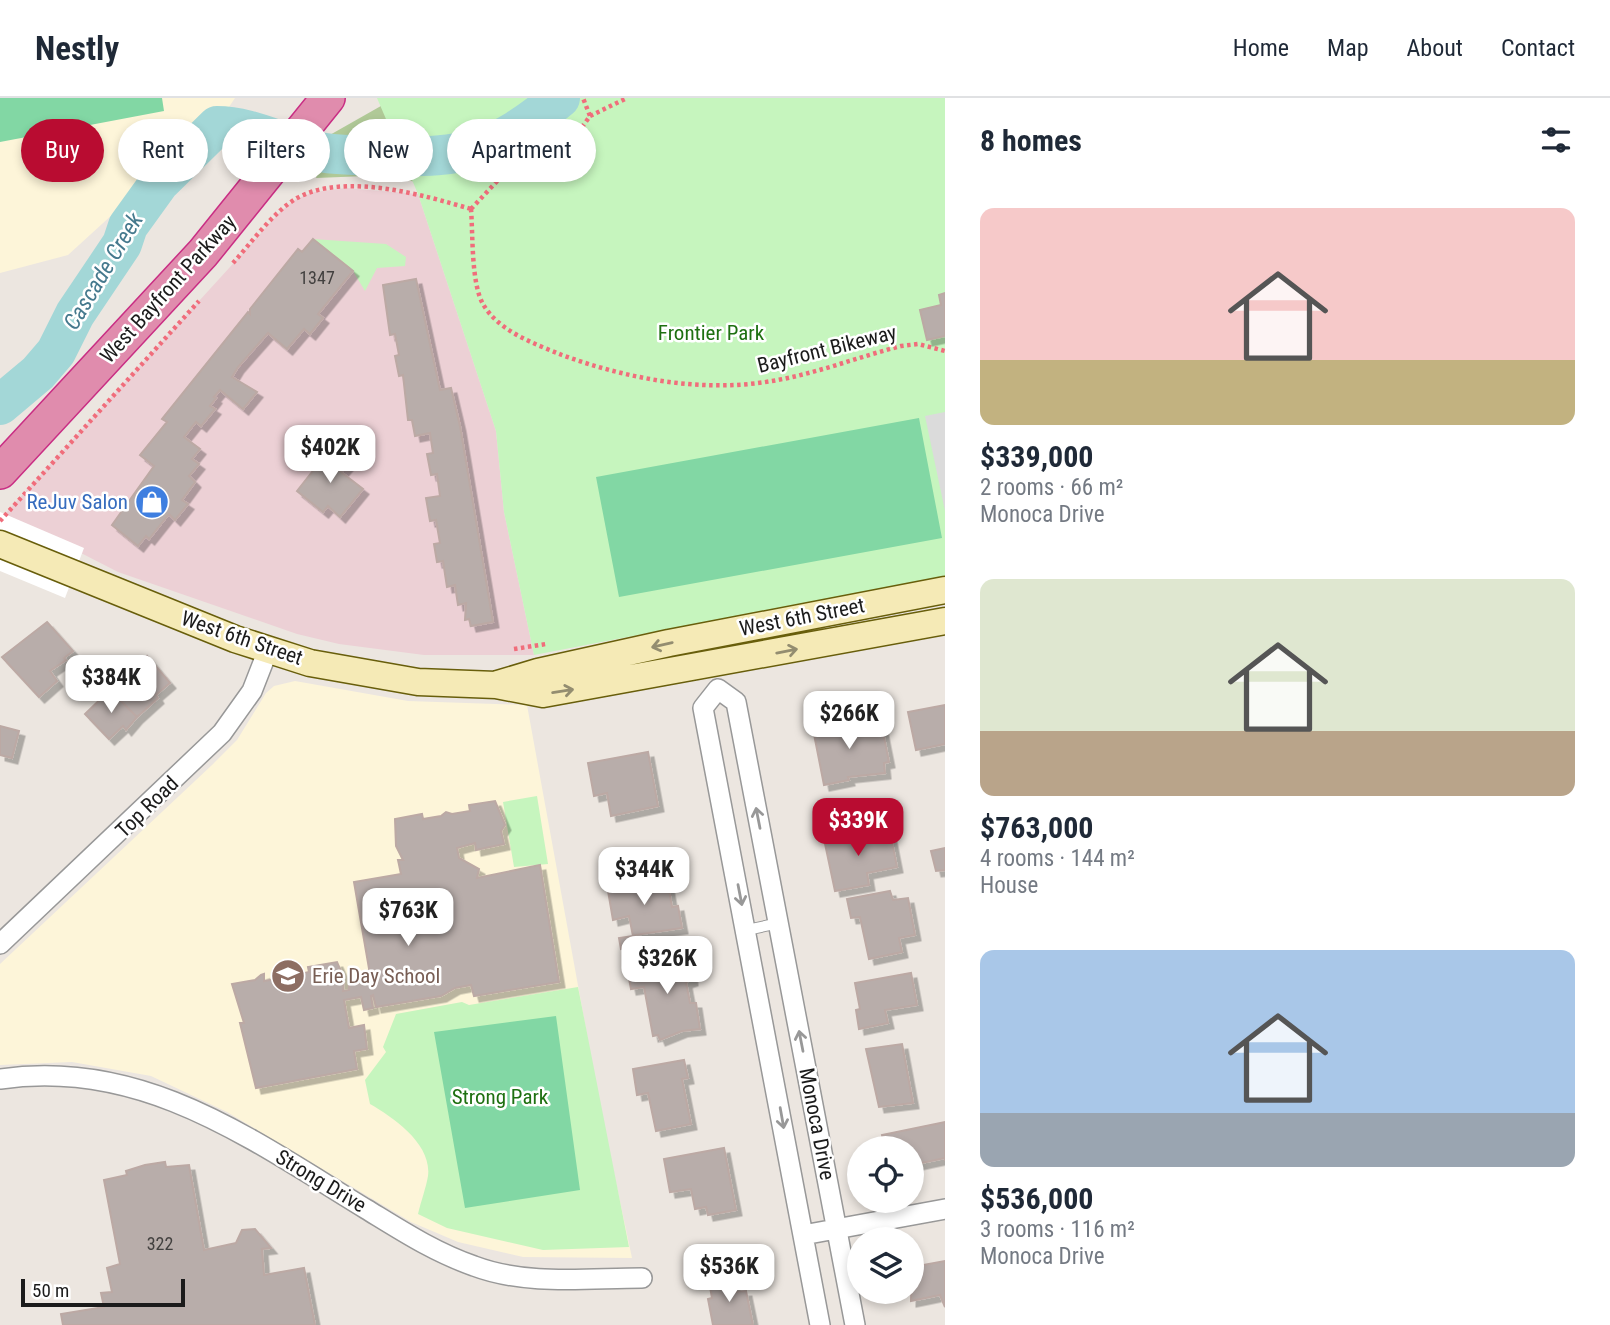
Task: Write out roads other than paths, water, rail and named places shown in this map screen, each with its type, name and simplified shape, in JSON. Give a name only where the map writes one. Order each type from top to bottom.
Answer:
[{"type":"highway","name":"West Bayfront Parkway","points":[[0,472],[203,253],[259,187],[322,105]]},
{"type":"main road","name":"West 6th Street","points":[[0,544],[268,650],[371,675],[418,682],[496,685],[543,694],[717,677],[945,621]]},
{"type":"main road","name":"West 6th Street","points":[[496,685],[538,672],[711,635],[945,590]]},
{"type":"street","name":"Monoca Drive","points":[[711,635],[717,677],[736,702],[855,1325]]},
{"type":"street","name":"Top Road","points":[[0,944],[222,733],[252,691],[268,650]]},
{"type":"street","name":"Monoca Drive","points":[[717,677],[703,708],[820,1325]]},
{"type":"street","name":"Strong Drive","points":[[0,1079],[37,1074],[99,1079],[158,1093],[226,1124],[426,1247],[477,1267],[525,1279],[642,1278]]},
{"type":"street","points":[[803,1234],[945,1209]]},
{"type":"lane","points":[[747,930],[779,923]]},
{"type":"waterway","name":"Cascade Creek","points":[[0,405],[38,373],[56,352],[75,314],[122,244],[128,226],[159,183],[217,126],[254,132],[322,153],[437,155],[459,153],[497,141],[560,98]]},
{"type":"place","name":"ReJuv Salon","points":[[152,502]]},
{"type":"place","name":"Erie Day School","points":[[288,976]]},
{"type":"park label","name":"Frontier Park","points":[[711,333]]},
{"type":"park label","name":"Strong Park","points":[[500,1097]]}]
